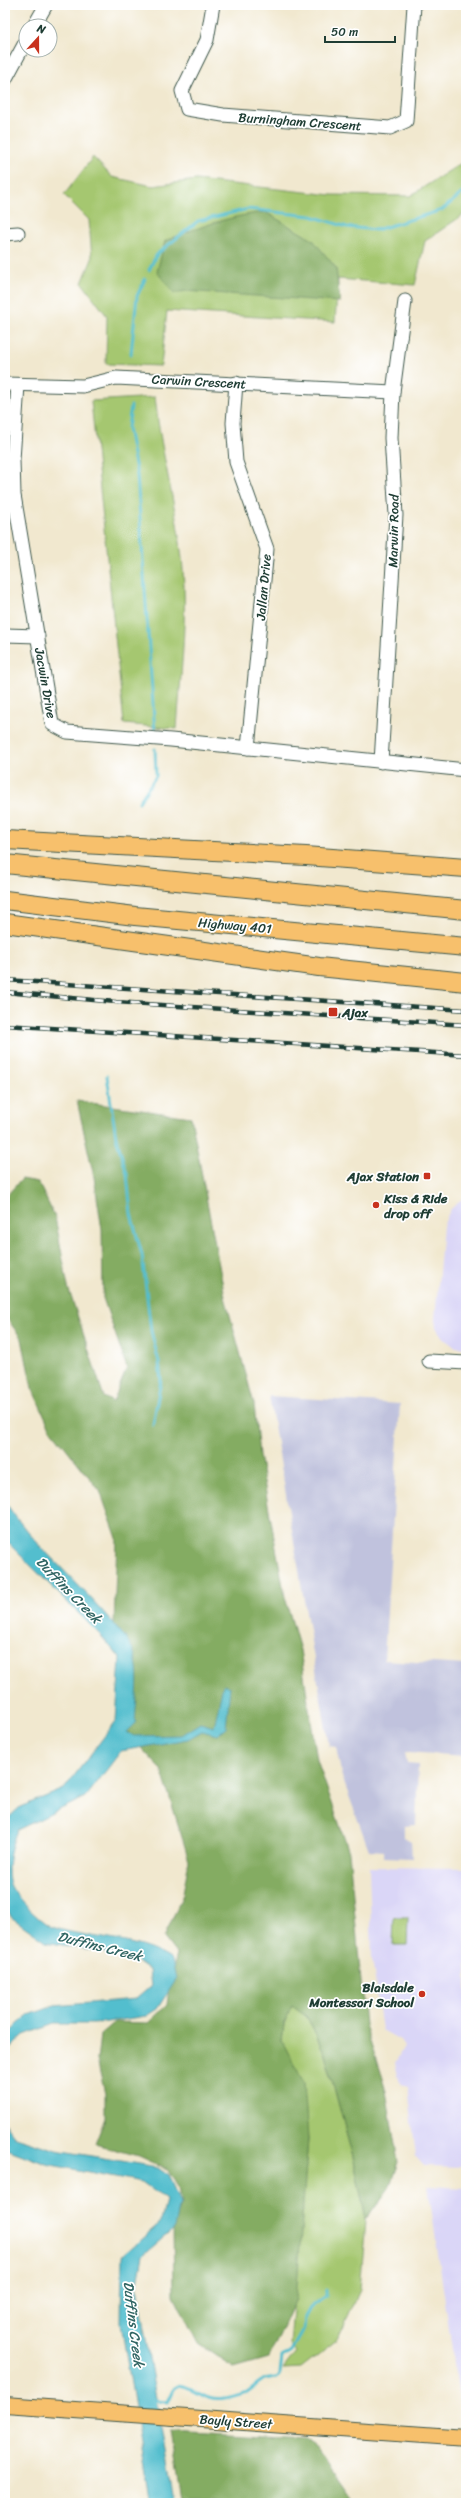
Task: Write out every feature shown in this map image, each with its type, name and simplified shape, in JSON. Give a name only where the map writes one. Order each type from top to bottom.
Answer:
[{"type":"highway","points":[[5,840],[306,856],[466,868]]},
{"type":"highway","points":[[5,864],[466,910]]},
{"type":"highway","name":"Highway 401","points":[[5,900],[136,916],[466,947]]},
{"type":"highway","points":[[5,923],[311,966],[466,982]]},
{"type":"main road","name":"Bayly Street","points":[[5,2405],[466,2438]]},
{"type":"street","points":[[39,18],[46,5]]},
{"type":"street","name":"Burningham Crescent","points":[[213,5],[207,40],[182,91],[187,109],[223,115],[390,128],[406,121],[414,5]]},
{"type":"street","points":[[5,80],[18,56]]},
{"type":"street","name":"Marwin Road","points":[[381,762],[396,515],[391,438],[393,392],[405,301]]},
{"type":"street","name":"Carwin Crescent","points":[[12,384],[83,386],[116,378],[393,392]]},
{"type":"street","name":"Jallan Drive","points":[[236,383],[233,423],[236,462],[267,549],[248,748]]},
{"type":"street","name":"Jacwin Drive","points":[[12,384],[14,495],[52,724],[67,732],[248,748],[466,770]]},
{"type":"street","points":[[5,635],[38,636]]},
{"type":"street","points":[[429,1361],[466,1363]]},
{"type":"shaded area","points":[[466,1195],[466,1348],[455,1347],[443,1338],[436,1327],[435,1319],[443,1226],[450,1210]]},
{"type":"shaded area","points":[[269,1396],[400,1404],[384,1660],[466,1665],[466,1756],[405,1752],[407,1764],[418,1765],[416,1825],[404,1826],[404,1837],[411,1841],[412,1858],[384,1857],[384,1851],[369,1850],[342,1777],[336,1747],[329,1746]]},
{"type":"shaded area","name":"Blaisdale Montessori School","points":[[369,1867],[466,1868],[466,2167],[424,2166],[416,2157],[408,2086],[400,2084],[395,2063],[404,2046],[400,2040],[382,2030],[372,1958]]},
{"type":"shaded area","points":[[428,2186],[466,2188],[466,2411],[461,2410]]},
{"type":"green space","points":[[93,157],[112,177],[153,186],[196,180],[332,195],[410,196],[466,160],[466,213],[425,241],[415,285],[338,279],[335,322],[167,311],[161,366],[106,364],[107,316],[82,283],[92,259],[89,220],[64,195]]},
{"type":"green space","points":[[265,212],[313,240],[336,268],[340,302],[186,291],[174,293],[157,272],[165,241],[214,223],[239,216]]},
{"type":"green space","points":[[155,397],[162,444],[176,515],[184,586],[184,622],[177,729],[124,724],[91,401]]},
{"type":"green space","points":[[77,1101],[191,1117],[225,1297],[254,1404],[259,1455],[285,1597],[300,1650],[317,1760],[349,1852],[365,2025],[386,2091],[398,2162],[389,2188],[366,2220],[354,2161],[325,2054],[307,2017],[292,2006],[284,2023],[282,2041],[304,2083],[308,2139],[296,2299],[269,2358],[234,2368],[198,2344],[174,2295],[173,2225],[181,2204],[178,2187],[167,2169],[139,2156],[95,2144],[105,2118],[105,2094],[97,2060],[100,2035],[115,2022],[148,2023],[167,2005],[170,1978],[177,1955],[164,1938],[183,1894],[189,1860],[161,1769],[125,1731],[125,1638],[114,1624],[117,1538],[100,1491],[50,1428],[32,1388],[22,1339],[5,1316],[5,1197],[22,1179],[38,1182],[55,1217],[68,1287],[104,1397],[113,1402],[127,1368],[103,1298],[102,1230],[94,1177]]},
{"type":"green space","points":[[394,1917],[408,1917],[407,1945],[393,1945]]},
{"type":"green space","points":[[292,2005],[307,2017],[325,2054],[354,2161],[366,2220],[360,2290],[337,2340],[301,2368],[283,2369],[296,2352],[290,2344],[308,2139],[282,2041],[284,2024]]},
{"type":"green space","points":[[171,2432],[303,2439],[313,2445],[353,2503],[182,2503]]},
{"type":"water","name":"Duffins Creek","points":[[5,1502],[28,1532],[106,1615],[130,1644],[135,1657],[138,1675],[135,1724],[127,1732],[134,1736],[181,1735],[200,1723],[214,1727],[223,1685],[230,1687],[226,1728],[217,1735],[202,1731],[188,1739],[121,1751],[86,1797],[17,1830],[10,1855],[8,1868],[9,1881],[15,1893],[34,1914],[52,1927],[129,1943],[158,1953],[172,1960],[176,1980],[157,2009],[146,2016],[94,2024],[54,2024],[24,2035],[9,2050],[5,2066],[5,2035],[29,2015],[54,2006],[136,1999],[151,1986],[149,1970],[130,1957],[46,1942],[11,1917],[5,1904],[5,1821],[20,1807],[64,1789],[116,1721],[120,1658],[103,1638],[5,1540]]},
{"type":"water","name":"Duffins Creek","points":[[5,2124],[15,2137],[56,2150],[157,2167],[168,2175],[180,2202],[175,2228],[143,2255],[137,2288],[174,2503],[151,2503],[121,2324],[122,2256],[161,2222],[166,2200],[142,2182],[46,2164],[7,2149],[5,2147]]},
{"type":"waterway","points":[[149,270],[157,254],[198,221],[248,209],[311,216],[347,227],[376,230],[442,210],[466,190]]},
{"type":"waterway","points":[[131,354],[137,296],[145,279]]},
{"type":"waterway","points":[[131,406],[128,428],[137,475],[155,733]]},
{"type":"waterway","points":[[139,802],[156,776],[155,749]]},
{"type":"waterway","points":[[107,1076],[116,1137],[127,1174],[131,1214],[142,1255],[151,1331],[159,1362],[161,1380],[153,1425]]},
{"type":"waterway","points":[[157,2401],[167,2402],[173,2389],[178,2386],[190,2389],[211,2399],[226,2399],[247,2393],[263,2381],[276,2378],[280,2373],[282,2357],[291,2351],[304,2328],[305,2317],[310,2308],[326,2296],[326,2289]]},
{"type":"railway","points":[[5,980],[466,1010]]},
{"type":"railway","points":[[5,992],[116,1002],[466,1025]]},
{"type":"railway","points":[[5,1025],[466,1055]]},
{"type":"place","name":"Ajax","points":[[333,1012]]},
{"type":"place","name":"Ajax Station","points":[[427,1176]]},
{"type":"place","name":"Kiss & Ride drop off","points":[[376,1205]]},
{"type":"place","name":"Blaisdale Montessori School","points":[[422,1994]]}]
